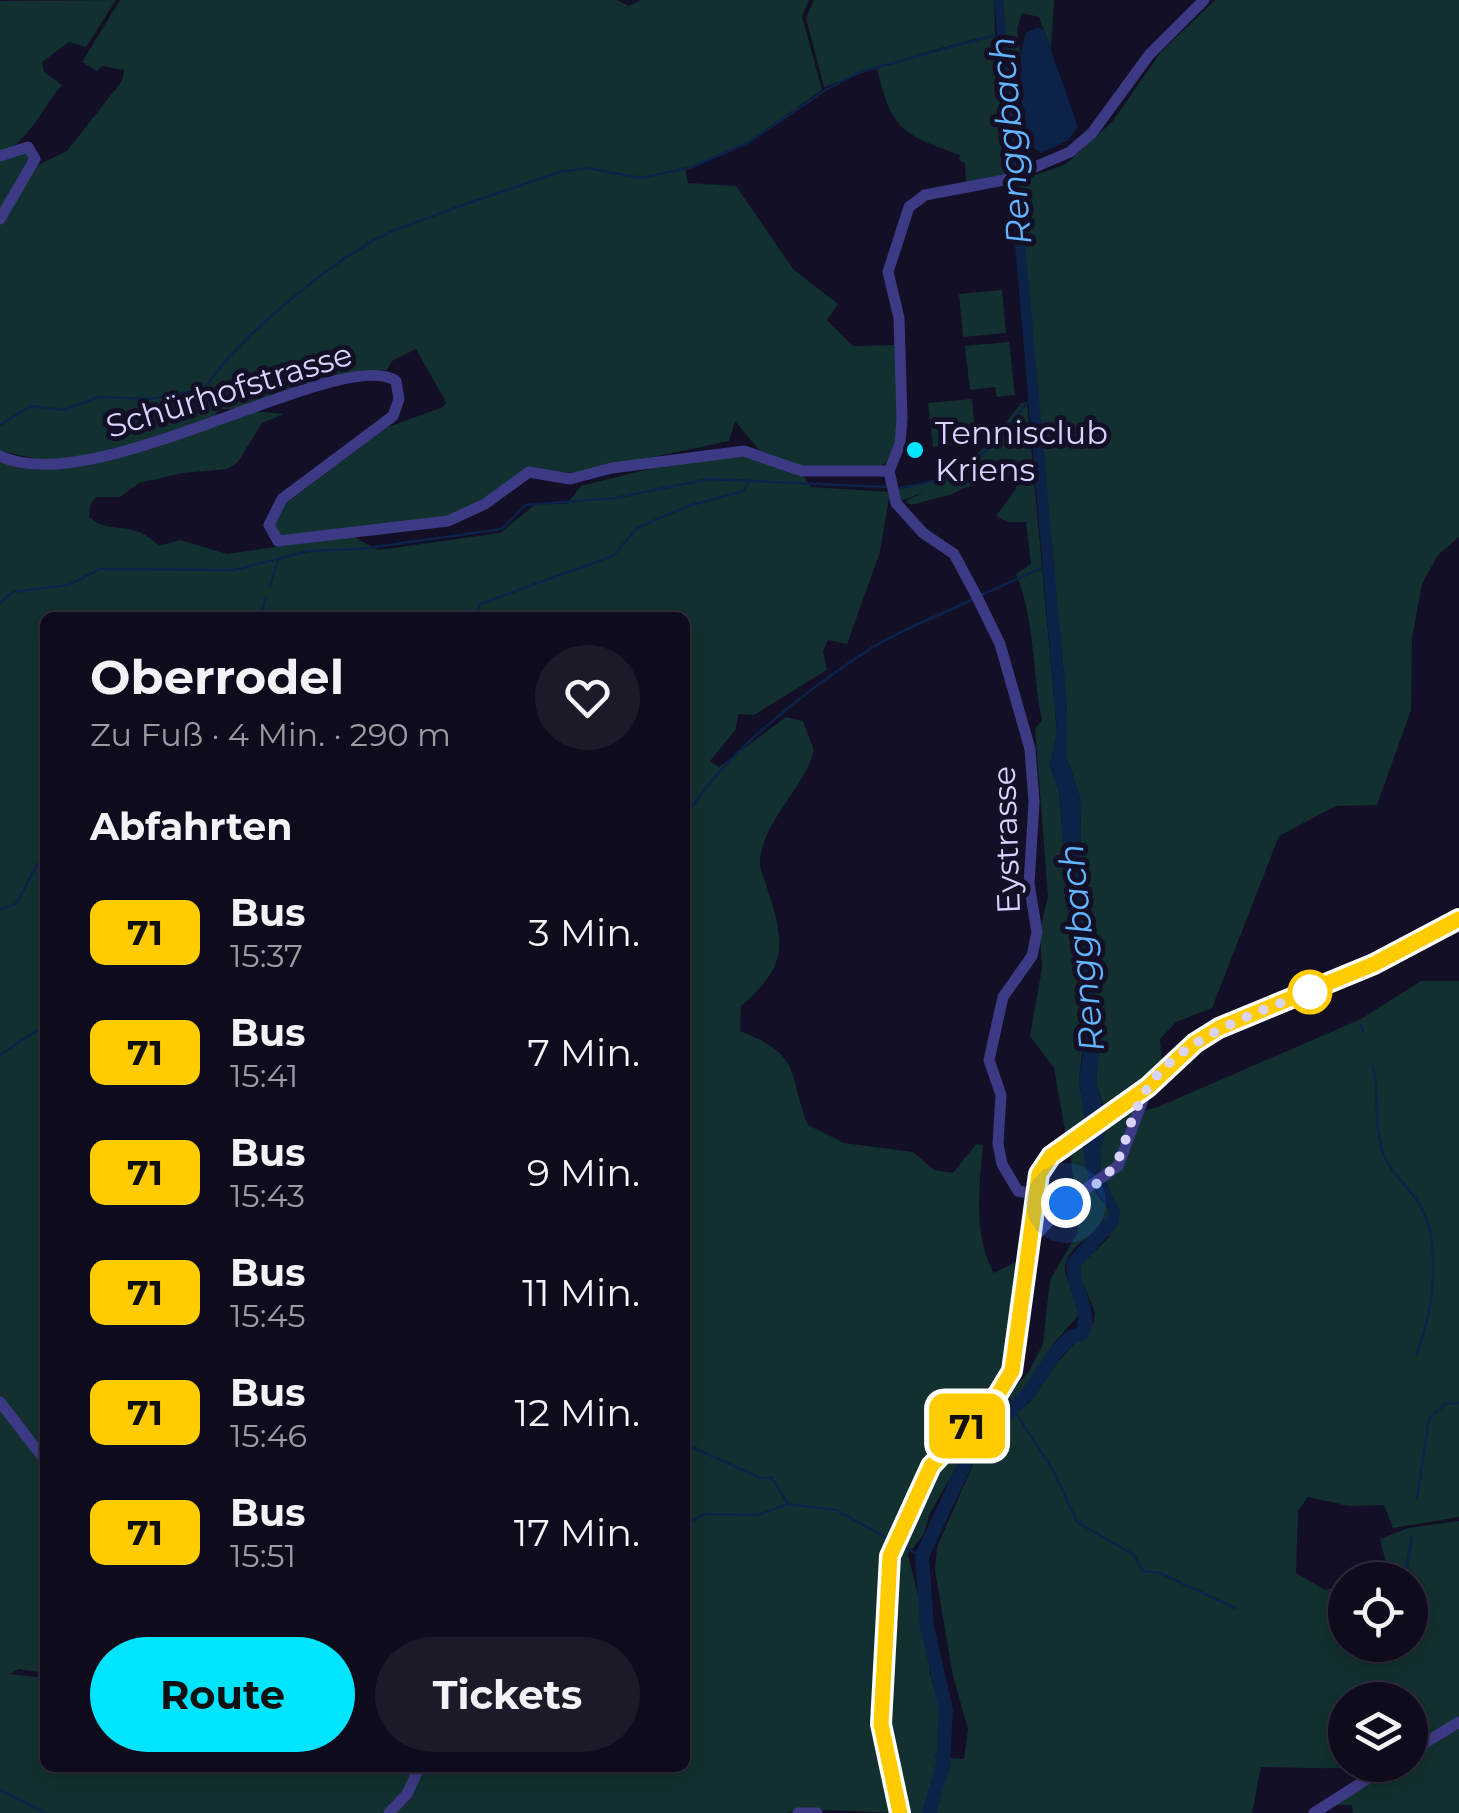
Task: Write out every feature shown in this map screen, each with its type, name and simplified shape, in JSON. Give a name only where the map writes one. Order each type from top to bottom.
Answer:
[{"type":"street","points":[[891,476],[902,419],[898,312],[888,272],[909,206],[925,195],[1004,180],[1070,152],[1092,133],[1149,55],[1204,0]]},
{"type":"street","points":[[0,156],[28,146],[36,159],[0,219]]},
{"type":"street","name":"Schürhofstrasse","points":[[0,456],[34,467],[96,459],[298,393],[375,374],[396,381],[399,399],[393,416],[282,499],[269,524],[278,541],[448,521],[486,504],[529,472],[570,479],[638,464],[744,452],[802,471],[891,476]]},
{"type":"street","name":"Eystrasse","points":[[891,476],[893,496],[924,532],[960,563],[1000,644],[1028,737],[1034,802],[1030,884],[1037,932],[1032,956],[1003,998],[989,1060],[1001,1095],[998,1144],[1002,1164],[1018,1191],[1034,1194]]},
{"type":"street","points":[[900,1813],[881,1724],[887,1644],[885,1591],[894,1541],[931,1466],[1008,1382],[1039,1174],[1051,1156],[1148,1087],[1195,1043],[1219,1028],[1374,964],[1459,918]]},
{"type":"street","points":[[1029,1243],[1051,1216],[1118,1166],[1148,1087]]},
{"type":"street","points":[[0,1402],[40,1454]]},
{"type":"street","points":[[1428,1741],[1459,1722]]},
{"type":"street","points":[[390,1813],[406,1794],[416,1772]]},
{"type":"street","points":[[1314,1813],[1363,1782]]},
{"type":"street","points":[[798,1813],[817,1813]]},
{"type":"green space","points":[[116,0],[86,47],[69,42],[42,62],[44,72],[62,85],[19,142],[0,154],[0,1]]},
{"type":"green space","points":[[120,0],[617,0],[629,6],[641,0],[809,0],[802,16],[822,90],[746,143],[685,171],[688,183],[736,186],[793,269],[838,304],[827,320],[853,346],[897,345],[899,428],[889,458],[879,468],[798,466],[759,450],[735,421],[729,441],[578,473],[521,471],[492,496],[453,516],[280,535],[275,526],[276,511],[388,427],[443,407],[446,402],[416,349],[392,361],[387,370],[368,371],[241,409],[220,409],[213,417],[131,445],[57,463],[0,451],[0,223],[38,165],[67,151],[122,81],[124,70],[102,66],[97,71],[82,62]]},
{"type":"green space","points":[[814,0],[994,0],[995,34],[914,55],[996,36],[1007,174],[966,182],[965,163],[959,160],[960,155],[925,142],[894,117],[877,68],[824,87],[806,18]]},
{"type":"green space","points":[[1003,0],[1054,0],[1051,49],[1039,17],[1022,13],[1017,29],[1021,57],[1007,54]]},
{"type":"green space","points":[[1215,0],[1459,0],[1459,537],[1438,555],[1422,584],[1412,638],[1411,710],[1377,805],[1336,806],[1279,836],[1212,1008],[1176,1022],[1160,1039],[1162,1065],[1128,1097],[1104,1106],[1096,1084],[1101,1020],[1082,936],[1080,798],[1067,758],[1067,708],[1017,182],[1066,164],[1112,122],[1161,52]]},
{"type":"green space","points":[[22,149],[32,158],[0,214],[0,158]]},
{"type":"green space","points":[[1002,290],[1006,333],[963,337],[959,294]]},
{"type":"green space","points":[[1009,342],[1015,395],[997,397],[995,387],[970,390],[965,346]]},
{"type":"green space","points":[[972,399],[976,443],[933,447],[928,403]]},
{"type":"green space","points":[[1027,402],[1057,732],[1050,765],[1059,793],[1072,955],[1087,1011],[1079,1080],[1085,1124],[1066,1136],[1054,1068],[1030,1036],[1042,968],[1040,931],[1048,896],[1035,729],[1042,720],[1030,627],[1016,574],[1031,564],[1026,522],[1007,522],[996,516],[1016,489],[1016,480],[1000,473],[949,495],[911,505],[906,501],[924,492],[901,501],[896,489],[936,480],[968,462],[1021,403]]},
{"type":"green space","points":[[254,411],[284,414],[262,423],[238,462],[227,469],[139,483],[120,497],[96,497],[90,505],[89,517],[97,523],[139,532],[159,546],[180,540],[227,554],[352,536],[378,550],[500,533],[536,504],[567,504],[581,486],[722,456],[759,457],[802,474],[811,487],[890,492],[880,552],[847,644],[828,640],[823,651],[827,670],[754,715],[738,714],[736,729],[710,761],[719,767],[786,717],[803,721],[814,750],[763,846],[760,865],[778,927],[778,954],[767,979],[741,1006],[740,1031],[784,1057],[808,1125],[844,1143],[913,1152],[934,1170],[953,1173],[976,1144],[983,1145],[979,1211],[987,1259],[994,1273],[1018,1261],[1021,1265],[1009,1356],[998,1390],[926,1465],[887,1546],[876,1722],[896,1813],[803,1809],[786,1813],[0,1813],[0,1407],[40,1459],[40,1672],[19,1669],[10,1674],[40,1677],[40,1772],[690,1772],[690,612],[40,612],[40,1449],[0,1397],[0,459],[41,470]]},
{"type":"green space","points":[[1421,981],[1459,981],[1459,1517],[1393,1528],[1384,1505],[1349,1506],[1308,1497],[1298,1511],[1296,1573],[1328,1589],[1328,1662],[1428,1662],[1428,1562],[1386,1562],[1380,1539],[1408,1528],[1459,1521],[1459,1720],[1428,1739],[1428,1682],[1328,1682],[1328,1768],[1261,1767],[1252,1813],[907,1813],[884,1736],[893,1555],[933,1472],[965,1433],[971,1433],[1028,1373],[1043,1344],[1050,1280],[1078,1232],[1070,1147],[1081,1139],[1096,1193],[1109,1210],[1107,1223],[1078,1245],[1067,1259],[1066,1276],[1077,1298],[1078,1316],[1053,1344],[1025,1392],[969,1445],[929,1515],[924,1534],[908,1554],[924,1621],[930,1674],[943,1717],[943,1739],[935,1757],[964,1759],[968,1729],[953,1676],[935,1570],[937,1547],[978,1453],[1001,1425],[1030,1402],[1057,1363],[1094,1322],[1095,1312],[1077,1269],[1110,1236],[1109,1187],[1101,1172],[1100,1152],[1108,1122],[1140,1098],[1143,1111],[1158,1107],[1361,1019]]},
{"type":"green space","points":[[1459,1723],[1459,1813],[1353,1813],[1352,1805],[1336,1805],[1368,1782],[1428,1782],[1428,1743]]},
{"type":"water","points":[[994,0],[1003,0],[1067,708],[1067,758],[1080,798],[1082,936],[1101,1020],[1096,1084],[1103,1106],[1113,1106],[1100,1152],[1101,1172],[1121,1213],[1110,1236],[1100,1231],[1107,1223],[1109,1210],[1088,1178],[1081,1139],[1085,1124],[1079,1080],[1088,1022],[1072,955],[1059,793],[1050,765],[1057,732]]},
{"type":"water","points":[[1038,27],[1044,30],[1078,127],[1067,141],[1041,153],[1029,144],[1020,74],[1026,33]]},
{"type":"waterway","points":[[0,425],[31,406],[64,410],[98,397],[150,399],[205,389],[239,347],[290,300],[345,258],[393,231],[561,172],[587,168],[641,178],[692,167],[749,142],[827,89],[860,72],[995,35]]},
{"type":"waterway","points":[[899,488],[943,478],[974,461],[1028,402]]},
{"type":"waterway","points":[[0,603],[13,592],[69,585],[100,569],[234,570],[309,551],[360,549],[502,529],[525,505],[615,498],[709,479],[886,487]]},
{"type":"waterway","points":[[477,612],[480,604],[613,556],[637,528],[688,506],[744,491],[750,480]]},
{"type":"waterway","points":[[270,586],[278,559]]},
{"type":"waterway","points":[[981,595],[1042,568]]},
{"type":"waterway","points":[[262,612],[266,597]]},
{"type":"waterway","points":[[690,811],[742,749],[816,687],[890,638],[974,599]]},
{"type":"waterway","points":[[0,909],[16,904],[40,859]]},
{"type":"waterway","points":[[1361,1025],[1363,1032]]},
{"type":"waterway","points":[[0,1055],[40,1028]]},
{"type":"waterway","points":[[1373,1066],[1383,1152],[1418,1202],[1431,1237],[1431,1298],[1417,1354]]},
{"type":"waterway","name":"Renggbach","points":[[929,1813],[943,1765],[946,1710],[927,1626],[922,1556],[973,1447],[1030,1391],[1056,1352],[1071,1337],[1082,1334],[1084,1307],[1074,1263],[1112,1221]]},
{"type":"waterway","points":[[1417,1498],[1429,1419],[1445,1404],[1459,1403]]},
{"type":"waterway","points":[[1012,1407],[1054,1472],[1077,1522],[1134,1555],[1143,1571],[1160,1573],[1235,1608]]},
{"type":"waterway","points":[[690,1446],[761,1478],[772,1478],[788,1504],[836,1510],[893,1541]]},
{"type":"waterway","points":[[690,1522],[704,1514],[758,1515],[788,1504]]},
{"type":"waterway","points":[[1408,1562],[1412,1536]]},
{"type":"waterway","points":[[900,1545],[922,1556]]},
{"type":"waterway","points":[[0,1790],[46,1813]]},
{"type":"bus line","name":"71","points":[[900,1813],[881,1724],[887,1644],[885,1591],[890,1556],[931,1466],[1008,1382],[1039,1174],[1051,1156],[1148,1087],[1195,1043],[1219,1028],[1374,964],[1459,919]]},
{"type":"place","name":"Tennisclub Kriens","points":[[915,450]]},
{"type":"route","points":[[1066,1203],[1118,1166],[1148,1087],[1195,1043],[1219,1028],[1310,992]]}]
